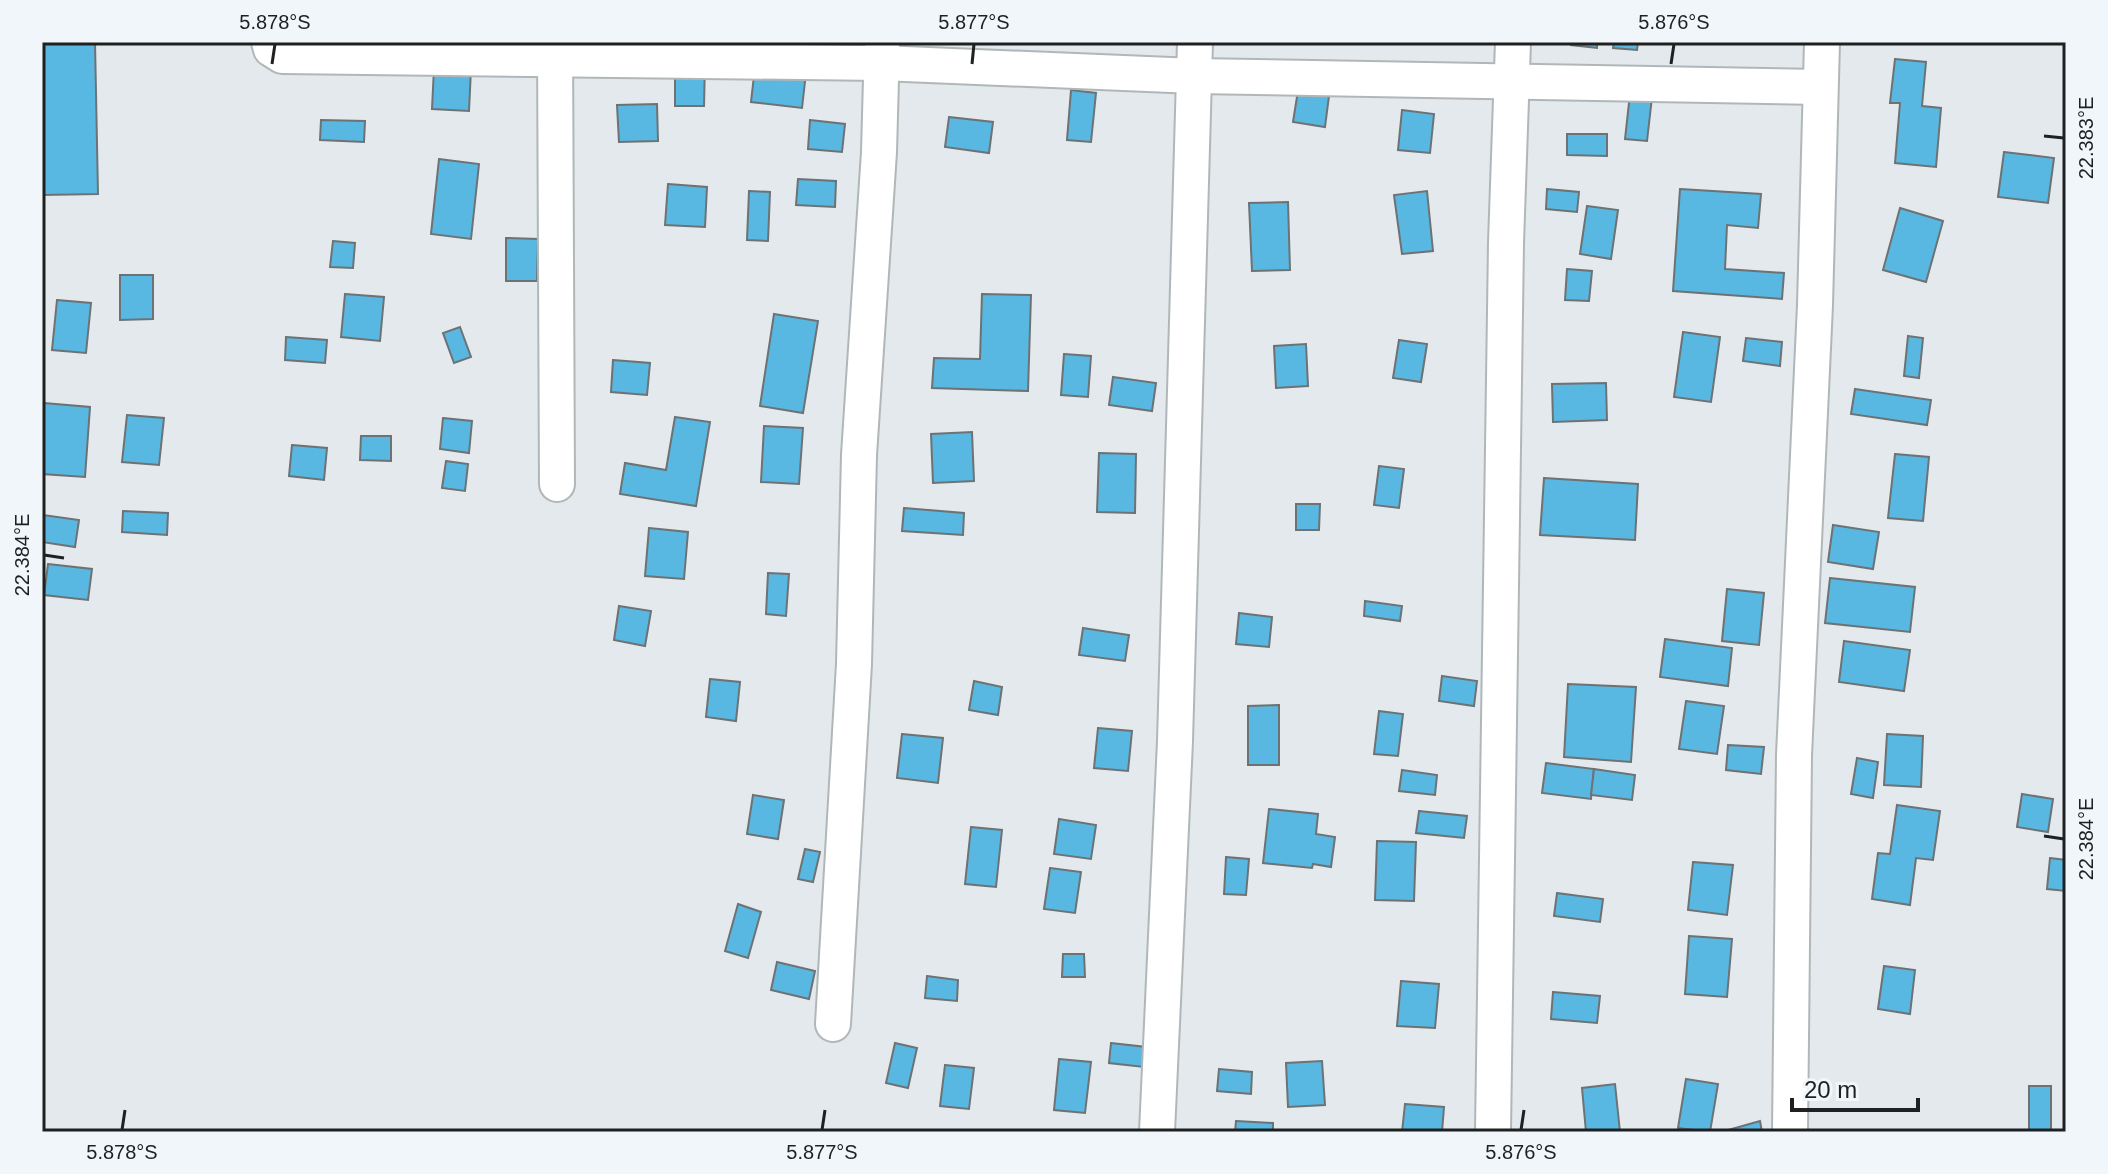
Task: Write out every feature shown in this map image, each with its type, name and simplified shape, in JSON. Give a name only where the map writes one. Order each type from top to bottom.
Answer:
[{"type":"street","points":[[269,42],[271,49],[282,56],[554,50],[882,53],[1195,76],[1820,87]]},
{"type":"street","points":[[1157,1132],[1176,709],[1195,42]]},
{"type":"street","points":[[1493,1132],[1506,243],[1513,42]]},
{"type":"street","points":[[1790,1132],[1795,740],[1815,305],[1822,42]]},
{"type":"street","points":[[554,50],[557,484]]},
{"type":"street","points":[[833,1024],[854,664],[859,455],[879,152],[882,53]]},
{"type":"building","points":[[42,42],[95,42],[98,194],[43,195]]},
{"type":"building","points":[[1571,42],[1597,42],[1597,48],[1571,45]]},
{"type":"building","points":[[1614,42],[1638,42],[1637,50],[1613,48]]},
{"type":"building","points":[[435,47],[472,48],[469,111],[432,109]]},
{"type":"building","points":[[757,49],[808,55],[802,108],[751,102]]},
{"type":"building","points":[[1895,59],[1926,62],[1922,106],[1941,108],[1936,167],[1895,163],[1900,103],[1890,103]]},
{"type":"building","points":[[675,62],[705,62],[704,106],[675,106]]},
{"type":"building","points":[[1299,84],[1330,88],[1325,127],[1293,122]]},
{"type":"building","points":[[1071,90],[1096,93],[1091,142],[1067,140]]},
{"type":"building","points":[[1630,94],[1652,97],[1647,141],[1625,139]]},
{"type":"building","points":[[657,104],[658,141],[619,142],[617,105]]},
{"type":"building","points":[[1402,110],[1434,114],[1430,153],[1398,150]]},
{"type":"building","points":[[949,117],[993,122],[989,153],[945,147]]},
{"type":"building","points":[[321,120],[365,121],[364,142],[320,140]]},
{"type":"building","points":[[810,120],[845,124],[842,152],[808,149]]},
{"type":"building","points":[[1567,134],[1607,134],[1607,156],[1567,155]]},
{"type":"building","points":[[2004,152],[2054,158],[2048,203],[1998,197]]},
{"type":"building","points":[[439,159],[479,164],[471,239],[431,234]]},
{"type":"building","points":[[798,179],[836,181],[835,207],[796,205]]},
{"type":"building","points":[[668,184],[707,187],[705,227],[665,225]]},
{"type":"building","points":[[1547,189],[1579,192],[1577,212],[1546,209]]},
{"type":"building","points":[[1680,189],[1761,194],[1758,228],[1727,225],[1725,269],[1784,273],[1782,299],[1673,291]]},
{"type":"building","points":[[749,191],[770,192],[768,241],[747,240]]},
{"type":"building","points":[[1427,191],[1433,251],[1402,254],[1394,195]]},
{"type":"building","points":[[1288,202],[1290,270],[1252,271],[1249,203]]},
{"type":"building","points":[[1587,206],[1618,210],[1611,259],[1580,254]]},
{"type":"building","points":[[1900,208],[1943,221],[1926,282],[1883,270]]},
{"type":"building","points":[[506,238],[538,239],[537,281],[506,281]]},
{"type":"building","points":[[333,241],[355,243],[353,268],[330,267]]},
{"type":"building","points":[[1567,269],[1592,271],[1589,301],[1565,300]]},
{"type":"building","points":[[120,275],[153,275],[153,319],[120,320]]},
{"type":"building","points":[[345,294],[384,297],[380,341],[341,337]]},
{"type":"building","points":[[982,294],[1031,295],[1028,391],[932,388],[934,358],[980,359]]},
{"type":"building","points":[[57,300],[91,303],[86,353],[52,350]]},
{"type":"building","points":[[774,314],[818,321],[803,413],[760,406]]},
{"type":"building","points":[[460,327],[471,357],[454,363],[443,333]]},
{"type":"building","points":[[1683,332],[1720,337],[1711,402],[1674,397]]},
{"type":"building","points":[[1908,336],[1923,338],[1919,378],[1904,376]]},
{"type":"building","points":[[286,337],[327,340],[325,363],[285,360]]},
{"type":"building","points":[[1746,338],[1782,342],[1780,366],[1743,361]]},
{"type":"building","points":[[1399,340],[1427,344],[1421,382],[1393,378]]},
{"type":"building","points":[[1306,344],[1308,386],[1276,388],[1274,346]]},
{"type":"building","points":[[1064,354],[1091,356],[1088,397],[1061,395]]},
{"type":"building","points":[[613,360],[650,363],[647,395],[611,392]]},
{"type":"building","points":[[1113,377],[1156,383],[1152,411],[1109,405]]},
{"type":"building","points":[[1606,383],[1607,420],[1553,422],[1552,384]]},
{"type":"building","points":[[1855,389],[1931,400],[1927,425],[1851,414]]},
{"type":"building","points":[[44,403],[90,407],[85,477],[42,474]]},
{"type":"building","points":[[127,415],[164,418],[159,465],[122,462]]},
{"type":"building","points":[[675,417],[710,422],[696,506],[620,494],[625,463],[666,470]]},
{"type":"building","points":[[443,418],[472,421],[469,453],[440,449]]},
{"type":"building","points":[[764,426],[803,428],[799,484],[761,482]]},
{"type":"building","points":[[972,432],[974,481],[933,483],[931,434]]},
{"type":"building","points":[[361,436],[391,436],[391,461],[360,460]]},
{"type":"building","points":[[292,445],[327,448],[324,480],[289,476]]},
{"type":"building","points":[[1099,453],[1136,454],[1135,513],[1097,512]]},
{"type":"building","points":[[1895,454],[1929,457],[1923,521],[1888,518]]},
{"type":"building","points":[[446,461],[468,464],[465,491],[442,488]]},
{"type":"building","points":[[1379,466],[1404,469],[1399,508],[1374,505]]},
{"type":"building","points":[[1544,478],[1638,484],[1635,540],[1540,535]]},
{"type":"building","points":[[1296,504],[1320,504],[1319,530],[1296,530]]},
{"type":"building","points":[[904,508],[964,513],[963,535],[902,531]]},
{"type":"building","points":[[123,511],[168,513],[167,535],[122,532]]},
{"type":"building","points":[[43,515],[79,520],[75,547],[42,542]]},
{"type":"building","points":[[1833,525],[1879,532],[1873,569],[1828,562]]},
{"type":"building","points":[[649,528],[688,532],[684,579],[645,576]]},
{"type":"building","points":[[48,564],[92,569],[88,600],[44,595]]},
{"type":"building","points":[[768,573],[789,574],[786,616],[766,614]]},
{"type":"building","points":[[1830,578],[1915,587],[1910,632],[1825,623]]},
{"type":"building","points":[[1727,589],[1764,593],[1759,645],[1722,641]]},
{"type":"building","points":[[1365,601],[1402,606],[1400,621],[1364,616]]},
{"type":"building","points":[[619,606],[651,611],[645,646],[614,640]]},
{"type":"building","points":[[1239,613],[1272,617],[1269,647],[1236,644]]},
{"type":"building","points":[[1083,628],[1129,635],[1125,661],[1079,655]]},
{"type":"building","points":[[1665,639],[1732,648],[1728,686],[1660,677]]},
{"type":"building","points":[[1844,641],[1910,650],[1904,691],[1839,682]]},
{"type":"building","points":[[1442,676],[1477,681],[1474,706],[1439,701]]},
{"type":"building","points":[[710,679],[740,682],[736,721],[706,717]]},
{"type":"building","points":[[974,681],[1002,687],[998,715],[969,710]]},
{"type":"building","points":[[1568,684],[1636,687],[1631,762],[1564,757]]},
{"type":"building","points":[[1686,701],[1724,706],[1717,754],[1679,749]]},
{"type":"building","points":[[1279,705],[1279,765],[1248,765],[1248,706]]},
{"type":"building","points":[[1379,711],[1403,714],[1398,756],[1374,754]]},
{"type":"building","points":[[1098,728],[1132,731],[1128,771],[1094,768]]},
{"type":"building","points":[[902,734],[943,738],[938,783],[897,778]]},
{"type":"building","points":[[1887,734],[1923,736],[1921,787],[1884,785]]},
{"type":"building","points":[[1728,745],[1764,747],[1761,774],[1726,770]]},
{"type":"building","points":[[1857,758],[1878,762],[1873,798],[1851,794]]},
{"type":"building","points":[[1546,763],[1594,769],[1591,799],[1542,793]]},
{"type":"building","points":[[1594,769],[1635,775],[1632,800],[1591,795]]},
{"type":"building","points":[[1402,770],[1437,775],[1435,795],[1399,791]]},
{"type":"building","points":[[2022,794],[2053,799],[2048,832],[2017,827]]},
{"type":"building","points":[[753,795],[784,800],[778,839],[747,834]]},
{"type":"building","points":[[1897,805],[1940,811],[1933,860],[1916,858],[1910,905],[1872,899],[1878,853],[1890,854]]},
{"type":"building","points":[[1269,809],[1318,814],[1316,834],[1335,837],[1331,867],[1263,863]]},
{"type":"building","points":[[1419,811],[1467,816],[1464,838],[1416,833]]},
{"type":"building","points":[[1059,819],[1096,825],[1091,859],[1054,854]]},
{"type":"building","points":[[971,827],[1002,830],[996,887],[965,884]]},
{"type":"building","points":[[1377,841],[1416,842],[1414,901],[1375,900]]},
{"type":"building","points":[[805,849],[820,852],[813,882],[798,879]]},
{"type":"building","points":[[1226,857],[1249,859],[1246,895],[1224,894]]},
{"type":"building","points":[[2050,858],[2066,860],[2066,891],[2047,889]]},
{"type":"building","points":[[1693,862],[1733,865],[1727,915],[1688,910]]},
{"type":"building","points":[[1050,868],[1081,872],[1075,913],[1044,909]]},
{"type":"building","points":[[1557,893],[1603,899],[1600,922],[1554,916]]},
{"type":"building","points":[[738,904],[761,912],[748,958],[725,951]]},
{"type":"building","points":[[1689,936],[1732,939],[1727,997],[1685,994]]},
{"type":"building","points":[[1063,954],[1084,954],[1085,977],[1062,977]]},
{"type":"building","points":[[777,962],[815,971],[809,999],[771,990]]},
{"type":"building","points":[[1884,966],[1915,970],[1910,1014],[1878,1009]]},
{"type":"building","points":[[927,976],[958,980],[957,1001],[925,998]]},
{"type":"building","points":[[1401,981],[1439,984],[1435,1028],[1397,1026]]},
{"type":"building","points":[[1553,992],[1600,996],[1597,1023],[1551,1019]]},
{"type":"building","points":[[895,1043],[917,1048],[908,1088],[886,1083]]},
{"type":"building","points":[[1111,1043],[1146,1047],[1144,1067],[1109,1063]]},
{"type":"building","points":[[1059,1059],[1091,1062],[1085,1113],[1054,1110]]},
{"type":"building","points":[[1322,1061],[1325,1105],[1288,1107],[1286,1063]]},
{"type":"building","points":[[945,1065],[974,1068],[969,1109],[940,1106]]},
{"type":"building","points":[[1219,1069],[1252,1072],[1251,1094],[1217,1091]]},
{"type":"building","points":[[1686,1079],[1718,1084],[1710,1132],[1678,1128]]},
{"type":"building","points":[[1615,1084],[1620,1132],[1586,1132],[1582,1088]]},
{"type":"building","points":[[2029,1086],[2051,1086],[2051,1132],[2029,1132]]},
{"type":"building","points":[[1405,1104],[1444,1107],[1442,1132],[1402,1132]]},
{"type":"building","points":[[1236,1121],[1273,1123],[1273,1132],[1235,1132]]},
{"type":"building","points":[[1760,1121],[1762,1132],[1721,1132]]}]
